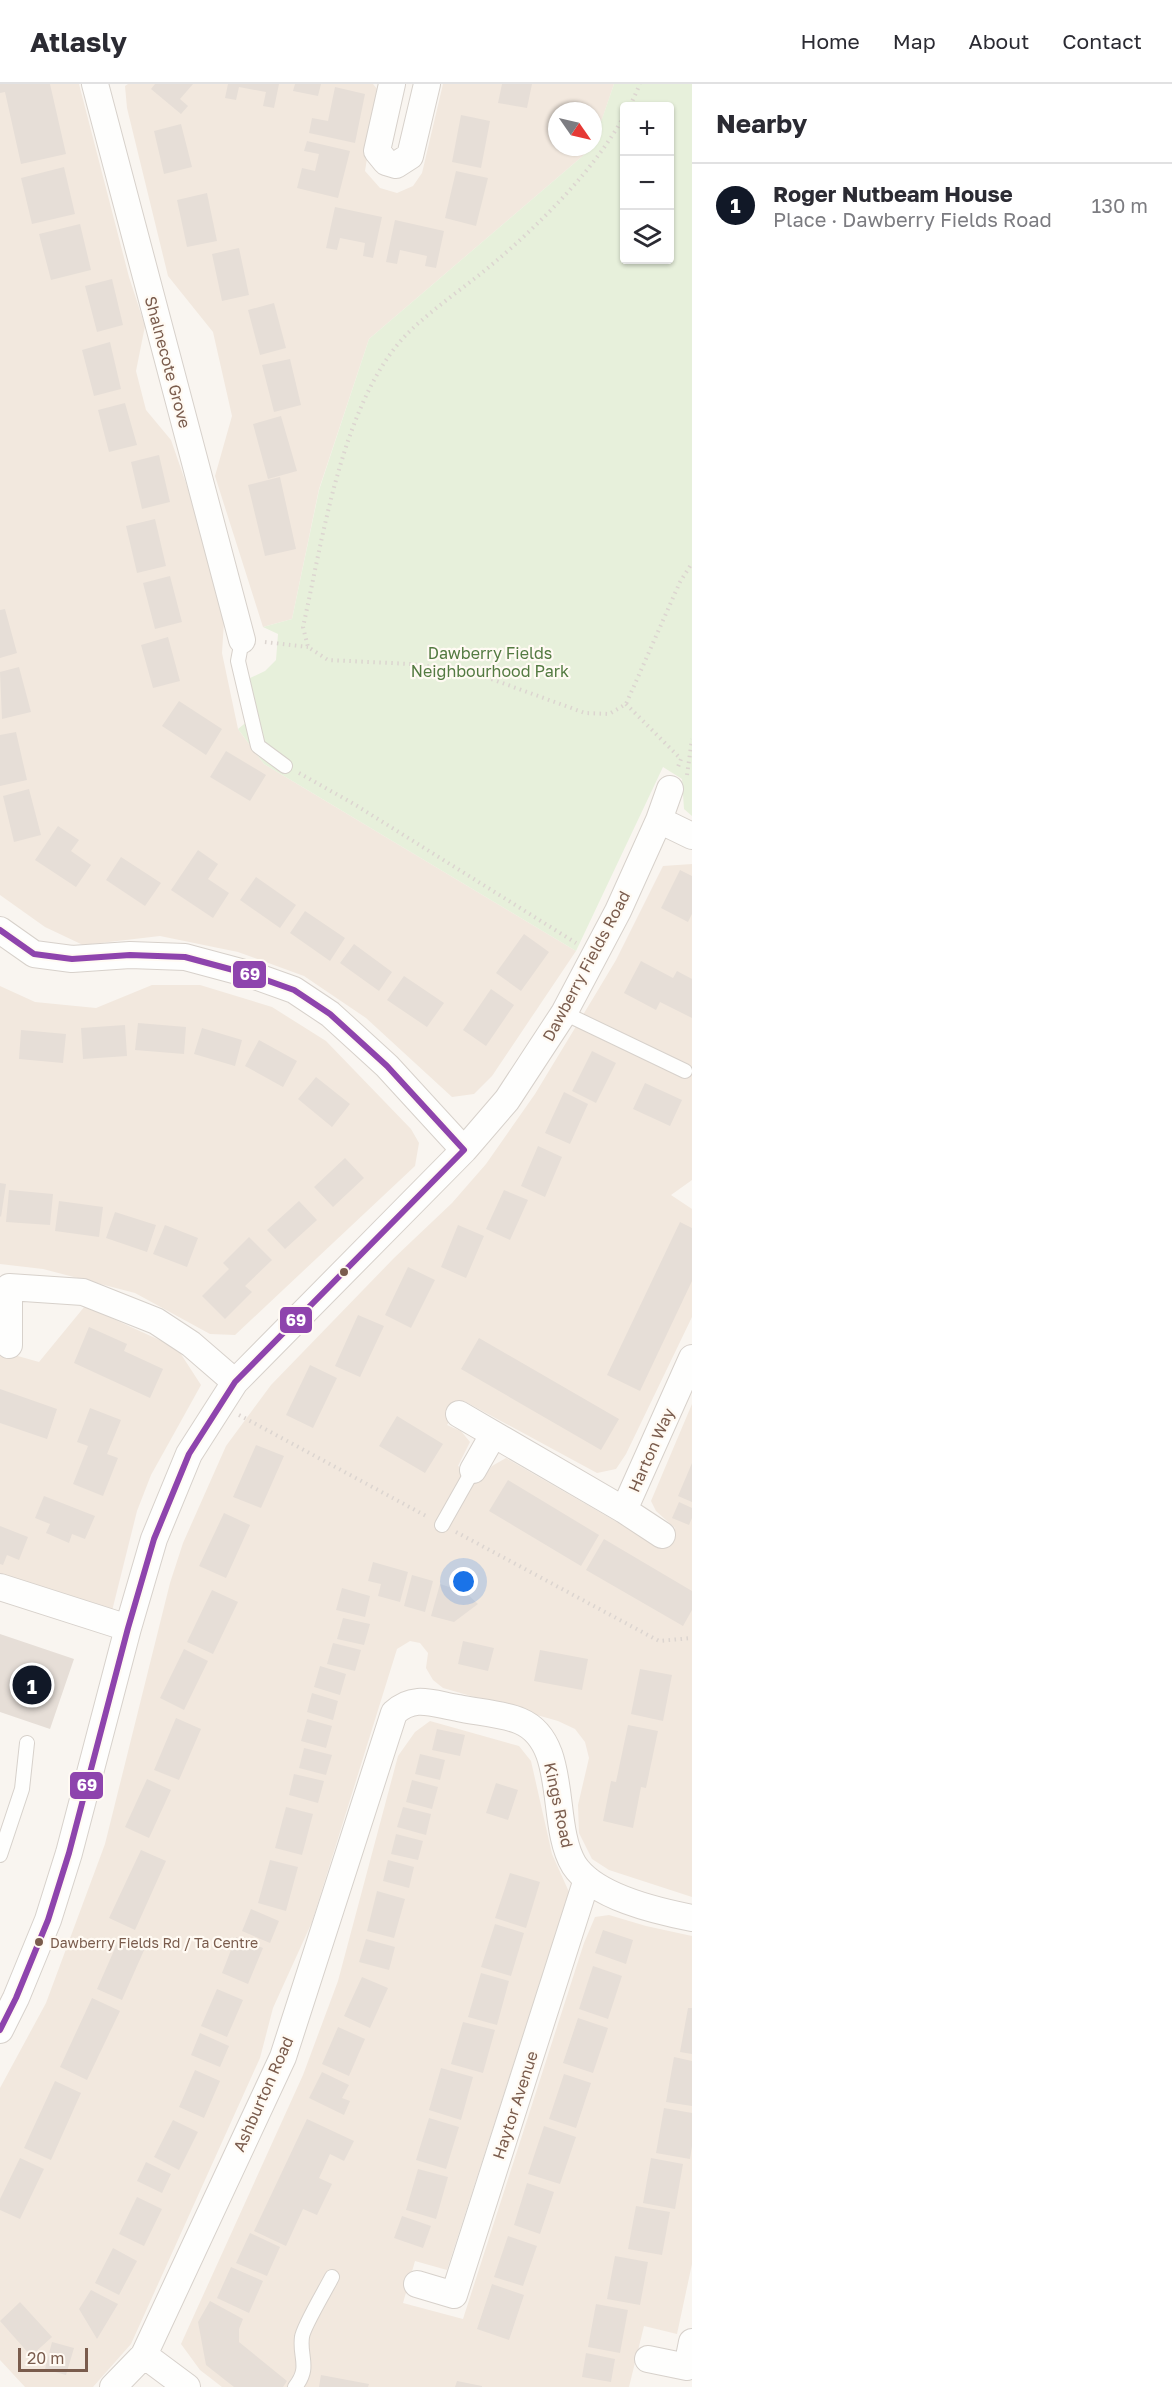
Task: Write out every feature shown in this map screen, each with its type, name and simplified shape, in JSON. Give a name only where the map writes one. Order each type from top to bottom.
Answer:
[{"type":"street","name":"Shalnecote Grove","points":[[94,84],[242,640]]},
{"type":"street","points":[[392,84],[377,151],[386,162],[396,165],[410,156],[427,84]]},
{"type":"street","name":"Dawberry Fields Road","points":[[1,2025],[16,1998],[59,1887],[154,1539],[189,1454],[235,1382],[464,1150],[507,1100],[564,1013],[595,955],[618,911],[659,820],[670,789]]},
{"type":"street","points":[[659,820],[692,836]]},
{"type":"street","points":[[0,930],[34,954],[72,959],[130,955],[185,957],[252,975],[294,990],[330,1014],[387,1066],[464,1150]]},
{"type":"street","points":[[9,1345],[9,1287],[83,1292],[156,1321],[190,1344],[235,1382]]},
{"type":"street","name":"Harton Way","points":[[624,1510],[692,1358]]},
{"type":"street","name":"Harton Way","points":[[459,1414],[624,1510],[662,1535]]},
{"type":"street","points":[[472,1470],[493,1435]]},
{"type":"street","points":[[0,1587],[128,1628]]},
{"type":"street","name":"Kings Road","points":[[393,1713],[404,1704],[421,1701],[519,1720],[537,1731],[545,1745],[554,1773],[563,1837],[574,1864],[587,1879],[620,1898],[692,1918]]},
{"type":"street","name":"Ashburton Road","points":[[113,2387],[144,2355],[283,2057],[393,1713]]},
{"type":"street","name":"Haytor Avenue","points":[[417,2284],[454,2295],[587,1879]]},
{"type":"street","points":[[648,2359],[687,2367],[692,2342]]},
{"type":"street","points":[[144,2355],[187,2387]]},
{"type":"lane","points":[[242,640],[238,662],[258,746],[285,765]]},
{"type":"lane","points":[[564,1013],[685,1071]]},
{"type":"lane","points":[[442,1525],[472,1470]]},
{"type":"lane","points":[[0,1855],[4,1827],[22,1790],[27,1743]]},
{"type":"lane","points":[[295,2387],[300,2380],[304,2361],[302,2336],[332,2277]]},
{"type":"path","points":[[632,102],[640,84]]},
{"type":"path","points":[[308,647],[303,627],[336,485],[356,421],[378,372],[410,332],[531,231],[575,185],[620,122]]},
{"type":"path","points":[[242,640],[308,647],[328,660],[411,664],[472,672],[585,713],[609,714],[626,704],[680,582],[692,563]]},
{"type":"path","points":[[626,704],[681,759],[670,789]]},
{"type":"path","points":[[285,765],[354,804],[595,955]]},
{"type":"shaded area","points":[[0,84],[79,84],[129,277],[145,326],[136,371],[146,410],[171,440],[188,489],[224,621],[222,653],[238,729],[264,764],[576,951],[492,1076],[474,1094],[452,1097],[366,1018],[304,976],[238,952],[160,936],[83,945],[45,927],[0,895]]},
{"type":"shaded area","points":[[128,84],[373,84],[378,90],[365,171],[380,188],[397,193],[413,186],[422,173],[443,84],[614,84],[602,119],[602,102],[548,102],[548,156],[583,156],[369,339],[319,489],[292,619],[263,627],[215,476],[232,416],[213,332],[168,276],[127,108],[125,86]]},
{"type":"shaded area","points":[[692,864],[692,1180],[671,1195],[692,1209],[692,1317],[626,1454],[616,1469],[597,1473],[464,1401],[447,1425],[461,1431],[470,1442],[458,1466],[481,1481],[492,1466],[506,1458],[662,1548],[675,1528],[656,1511],[651,1501],[692,1404],[692,1897],[609,1870],[592,1859],[579,1833],[578,1805],[589,1758],[585,1742],[575,1729],[558,1721],[443,1688],[433,1680],[426,1668],[428,1653],[420,1643],[410,1641],[397,1649],[312,1922],[273,2008],[260,2058],[131,2344],[93,2387],[25,2387],[0,2360],[0,2088],[46,2003],[105,1844],[170,1583],[183,1543],[226,1446],[271,1385],[394,1258],[452,1203],[486,1164],[535,1094],[616,960],[663,866]]},
{"type":"shaded area","points":[[152,985],[200,985],[272,1007],[326,1041],[411,1129],[419,1143],[415,1166],[235,1335],[210,1334],[135,1293],[43,1269],[0,1264],[0,986],[35,1002],[96,1008]]},
{"type":"shaded area","points":[[85,1306],[177,1348],[201,1385],[151,1475],[137,1511],[111,1615],[0,1582],[0,1351],[39,1362]]},
{"type":"shaded area","points":[[430,1721],[519,1746],[531,1761],[552,1854],[569,1892],[447,2270],[415,2261],[403,2303],[463,2319],[584,1943],[595,1917],[609,1915],[692,1936],[692,2264],[677,2334],[644,2326],[629,2387],[222,2387],[200,2370],[181,2344],[303,2075],[338,1981],[398,1756],[415,1732]]},
{"type":"green space","name":"Dawberry Fields Neighbourhood Park","points":[[614,84],[692,84],[692,816],[684,809],[682,779],[663,767],[576,951],[264,764],[238,729],[254,716],[248,682],[250,678],[265,671],[276,660],[278,634],[263,627],[292,619],[319,490],[369,339],[583,156],[602,156],[602,119]]},
{"type":"building","points":[[0,84],[50,84],[66,154],[21,164],[5,92],[0,93]]},
{"type":"building","points":[[155,84],[193,84],[180,99],[188,106],[181,114],[151,89]]},
{"type":"building","points":[[228,84],[279,84],[274,108],[263,106],[266,92],[239,87],[236,100],[225,98]]},
{"type":"building","points":[[295,84],[321,84],[318,96],[293,91]]},
{"type":"building","points":[[502,84],[532,84],[527,108],[498,103]]},
{"type":"building","points":[[335,87],[365,94],[355,143],[309,133],[312,118],[328,121]]},
{"type":"building","points":[[461,115],[490,121],[481,168],[452,162]]},
{"type":"building","points":[[181,124],[192,167],[164,174],[154,131]]},
{"type":"building","points":[[307,141],[350,151],[338,198],[297,188],[302,168],[315,171],[319,154],[304,151]]},
{"type":"building","points":[[64,167],[75,214],[32,224],[21,178]]},
{"type":"building","points":[[456,171],[488,178],[476,226],[445,218]]},
{"type":"building","points":[[207,193],[217,241],[187,247],[177,200]]},
{"type":"building","points":[[335,207],[382,217],[373,258],[363,256],[365,243],[340,238],[337,250],[326,248]]},
{"type":"building","points":[[395,220],[444,231],[436,268],[425,266],[427,256],[400,250],[397,264],[386,262]]},
{"type":"building","points":[[80,224],[91,270],[51,280],[39,234]]},
{"type":"building","points":[[239,248],[249,295],[222,301],[212,254]]},
{"type":"building","points":[[112,279],[123,325],[97,332],[85,286]]},
{"type":"building","points":[[274,303],[286,348],[260,355],[248,310]]},
{"type":"building","points":[[110,342],[121,389],[94,396],[82,350]]},
{"type":"building","points":[[290,359],[301,405],[274,412],[262,365]]},
{"type":"building","points":[[125,403],[137,445],[109,452],[98,410]]},
{"type":"building","points":[[281,416],[297,471],[268,479],[253,424]]},
{"type":"building","points":[[159,455],[170,502],[142,509],[131,462]]},
{"type":"building","points":[[280,477],[296,549],[265,556],[248,485]]},
{"type":"building","points":[[155,519],[166,566],[137,573],[126,526]]},
{"type":"building","points":[[170,576],[182,622],[155,629],[143,583]]},
{"type":"building","points":[[5,609],[17,653],[0,658],[0,610]]},
{"type":"building","points":[[168,637],[180,681],[153,688],[141,645]]},
{"type":"building","points":[[19,667],[31,712],[2,719],[0,672]]},
{"type":"building","points":[[179,701],[222,729],[206,755],[162,726]]},
{"type":"building","points":[[16,732],[27,780],[0,786],[0,735]]},
{"type":"building","points":[[226,751],[266,775],[250,801],[210,777]]},
{"type":"building","points":[[29,789],[41,835],[14,842],[3,796]]},
{"type":"building","points":[[58,826],[79,840],[71,851],[91,865],[76,887],[35,860]]},
{"type":"building","points":[[198,850],[218,864],[208,879],[229,893],[213,918],[171,890]]},
{"type":"building","points":[[121,857],[161,883],[145,906],[106,880]]},
{"type":"building","points":[[680,870],[692,876],[692,914],[688,922],[661,908]]},
{"type":"building","points":[[256,877],[296,905],[280,928],[240,900]]},
{"type":"building","points":[[305,911],[345,938],[330,961],[290,933]]},
{"type":"building","points":[[524,934],[549,952],[521,991],[496,973]]},
{"type":"building","points":[[354,944],[392,972],[379,991],[340,963]]},
{"type":"building","points":[[641,961],[673,978],[677,971],[692,979],[692,1018],[660,1002],[656,1010],[624,993]]},
{"type":"building","points":[[404,976],[444,1003],[427,1027],[387,1000]]},
{"type":"building","points":[[491,989],[514,1005],[486,1046],[463,1030]]},
{"type":"building","points":[[138,1023],[186,1027],[184,1054],[135,1050]]},
{"type":"building","points":[[125,1025],[127,1056],[83,1059],[81,1028]]},
{"type":"building","points":[[202,1028],[242,1040],[235,1066],[194,1054]]},
{"type":"building","points":[[21,1030],[66,1034],[63,1063],[19,1059]]},
{"type":"building","points":[[259,1040],[297,1061],[283,1087],[245,1066]]},
{"type":"building","points":[[592,1051],[616,1063],[596,1103],[572,1091]]},
{"type":"building","points":[[316,1077],[350,1104],[332,1127],[298,1099]]},
{"type":"building","points":[[645,1083],[682,1100],[670,1126],[633,1109]]},
{"type":"building","points":[[564,1092],[588,1104],[570,1144],[545,1133]]},
{"type":"building","points":[[538,1146],[562,1157],[545,1197],[521,1186]]},
{"type":"building","points":[[345,1158],[364,1178],[333,1207],[314,1187]]},
{"type":"building","points":[[0,1183],[6,1184],[1,1217],[0,1216]]},
{"type":"building","points":[[9,1190],[53,1194],[50,1225],[6,1222]]},
{"type":"building","points":[[504,1190],[528,1200],[510,1240],[486,1229]]},
{"type":"building","points":[[59,1201],[103,1207],[99,1237],[55,1231]]},
{"type":"building","points":[[299,1201],[317,1220],[285,1249],[267,1230]]},
{"type":"building","points":[[115,1212],[156,1225],[147,1252],[106,1238]]},
{"type":"building","points":[[680,1222],[692,1228],[692,1281],[640,1391],[607,1375]]},
{"type":"building","points":[[165,1225],[198,1238],[187,1267],[153,1254]]},
{"type":"building","points":[[458,1225],[484,1236],[466,1278],[441,1267]]},
{"type":"building","points":[[249,1237],[272,1260],[245,1286],[252,1292],[225,1319],[202,1296],[229,1269],[223,1263]]},
{"type":"building","points":[[408,1267],[435,1280],[411,1328],[385,1315]]},
{"type":"building","points":[[358,1315],[384,1326],[360,1377],[335,1366]]},
{"type":"building","points":[[89,1327],[127,1344],[124,1351],[163,1369],[150,1398],[74,1363]]},
{"type":"building","points":[[479,1338],[619,1419],[601,1450],[461,1369]]},
{"type":"building","points":[[310,1365],[337,1378],[313,1428],[286,1415]]},
{"type":"building","points":[[0,1389],[57,1409],[47,1439],[0,1423]]},
{"type":"building","points":[[90,1408],[121,1420],[107,1454],[118,1458],[103,1496],[73,1484],[88,1446],[77,1442]]},
{"type":"building","points":[[397,1416],[443,1444],[425,1473],[379,1446]]},
{"type":"building","points":[[256,1445],[284,1456],[261,1508],[233,1497]]},
{"type":"building","points":[[692,1463],[692,1502],[678,1496]]},
{"type":"building","points":[[508,1480],[599,1535],[581,1566],[489,1511]]},
{"type":"building","points":[[44,1496],[95,1516],[85,1539],[72,1534],[69,1543],[46,1533],[50,1524],[35,1518]]},
{"type":"building","points":[[679,1502],[692,1508],[689,1525],[672,1518]]},
{"type":"building","points":[[224,1513],[250,1525],[226,1578],[199,1566]]},
{"type":"building","points":[[0,1526],[28,1537],[19,1560],[7,1555],[3,1565],[0,1564]]},
{"type":"building","points":[[604,1539],[692,1591],[692,1610],[683,1626],[586,1570]]},
{"type":"building","points":[[373,1562],[408,1572],[400,1602],[378,1596],[381,1584],[368,1581]]},
{"type":"building","points":[[412,1575],[433,1581],[425,1612],[404,1606]]},
{"type":"building","points":[[440,1584],[465,1592],[478,1604],[454,1622],[431,1616]]},
{"type":"building","points":[[342,1588],[370,1596],[365,1617],[336,1610]]},
{"type":"building","points":[[212,1590],[238,1602],[213,1654],[187,1642]]},
{"type":"building","points":[[343,1618],[370,1624],[364,1645],[337,1639]]},
{"type":"building","points":[[0,1634],[74,1659],[50,1729],[0,1712]]},
{"type":"building","points":[[463,1641],[494,1648],[488,1671],[458,1664]]},
{"type":"building","points":[[333,1643],[361,1650],[355,1671],[327,1664]]},
{"type":"building","points":[[184,1649],[208,1661],[184,1710],[160,1698]]},
{"type":"building","points":[[540,1650],[588,1659],[582,1690],[534,1681]]},
{"type":"building","points":[[320,1666],[346,1674],[340,1695],[314,1687]]},
{"type":"building","points":[[640,1669],[672,1675],[663,1721],[631,1714]]},
{"type":"building","points":[[312,1693],[338,1701],[333,1720],[307,1712]]},
{"type":"building","points":[[176,1718],[201,1729],[179,1780],[154,1770]]},
{"type":"building","points":[[307,1719],[332,1726],[326,1748],[301,1741]]},
{"type":"building","points":[[628,1725],[658,1731],[646,1788],[641,1787],[633,1828],[603,1821],[611,1781],[616,1782]]},
{"type":"building","points":[[437,1729],[465,1735],[460,1756],[432,1750]]},
{"type":"building","points":[[304,1748],[332,1755],[326,1775],[299,1768]]},
{"type":"building","points":[[420,1754],[445,1760],[440,1780],[415,1774]]},
{"type":"building","points":[[294,1774],[324,1781],[318,1803],[289,1795]]},
{"type":"building","points":[[147,1779],[171,1790],[149,1838],[125,1827]]},
{"type":"building","points":[[412,1780],[438,1787],[432,1809],[406,1802]]},
{"type":"building","points":[[496,1783],[518,1790],[508,1820],[486,1813]]},
{"type":"building","points":[[286,1807],[313,1814],[302,1855],[275,1848]]},
{"type":"building","points":[[403,1807],[431,1814],[426,1835],[397,1827]]},
{"type":"building","points":[[396,1834],[423,1841],[418,1860],[391,1854]]},
{"type":"building","points":[[141,1850],[166,1861],[135,1930],[109,1918]]},
{"type":"building","points":[[270,1860],[298,1867],[286,1911],[258,1903]]},
{"type":"building","points":[[388,1860],[414,1867],[409,1888],[383,1881]]},
{"type":"building","points":[[510,1873],[540,1882],[526,1928],[495,1918]]},
{"type":"building","points":[[377,1891],[405,1899],[394,1938],[367,1931]]},
{"type":"building","points":[[251,1909],[279,1921],[270,1943],[242,1931]]},
{"type":"building","points":[[495,1924],[524,1933],[511,1976],[481,1967]]},
{"type":"building","points":[[603,1930],[633,1940],[626,1964],[595,1953]]},
{"type":"building","points":[[120,1937],[145,1948],[122,2000],[97,1989]]},
{"type":"building","points":[[236,1937],[263,1948],[248,1984],[222,1973]]},
{"type":"building","points":[[366,1939],[395,1947],[389,1970],[359,1962]]},
{"type":"building","points":[[593,1966],[622,1976],[608,2019],[579,2009]]},
{"type":"building","points":[[481,1973],[509,1981],[497,2025],[468,2017]]},
{"type":"building","points":[[362,1977],[388,1988],[370,2028],[344,2016]]},
{"type":"building","points":[[217,1989],[243,2000],[227,2037],[201,2026]]},
{"type":"building","points":[[92,1998],[120,2011],[87,2080],[60,2067]]},
{"type":"building","points":[[688,2008],[692,2008],[692,2054],[680,2052]]},
{"type":"building","points":[[578,2018],[608,2028],[593,2073],[563,2063]]},
{"type":"building","points":[[463,2022],[495,2030],[483,2073],[451,2064]]},
{"type":"building","points":[[338,2027],[365,2039],[349,2076],[322,2064]]},
{"type":"building","points":[[200,2033],[229,2046],[220,2067],[191,2055]]},
{"type":"building","points":[[674,2057],[692,2061],[692,2106],[666,2102]]},
{"type":"building","points":[[441,2068],[473,2077],[461,2120],[429,2110]]},
{"type":"building","points":[[195,2070],[220,2081],[204,2118],[179,2107]]},
{"type":"building","points":[[322,2072],[349,2085],[342,2098],[350,2101],[344,2115],[309,2098]]},
{"type":"building","points":[[564,2074],[591,2083],[576,2128],[549,2119]]},
{"type":"building","points":[[55,2081],[81,2093],[51,2160],[24,2148]]},
{"type":"building","points":[[664,2108],[692,2113],[690,2159],[656,2153]]},
{"type":"building","points":[[429,2118],[459,2127],[446,2169],[416,2160]]},
{"type":"building","points":[[307,2119],[354,2141],[344,2161],[330,2154],[319,2178],[332,2184],[317,2215],[303,2209],[286,2246],[254,2231]]},
{"type":"building","points":[[173,2120],[198,2132],[179,2170],[154,2157]]},
{"type":"building","points":[[544,2126],[576,2137],[560,2184],[528,2174]]},
{"type":"building","points":[[20,2158],[44,2169],[20,2219],[0,2210],[0,2199]]},
{"type":"building","points":[[651,2158],[683,2164],[675,2209],[643,2203]]},
{"type":"building","points":[[146,2162],[171,2174],[162,2193],[137,2181]]},
{"type":"building","points":[[418,2169],[448,2177],[436,2219],[406,2210]]},
{"type":"building","points":[[527,2183],[554,2192],[540,2234],[514,2225]]},
{"type":"building","points":[[137,2197],[162,2209],[144,2246],[119,2234]]},
{"type":"building","points":[[636,2206],[670,2212],[662,2255],[628,2249]]},
{"type":"building","points":[[402,2216],[431,2226],[423,2248],[394,2238]]},
{"type":"building","points":[[250,2233],[280,2247],[267,2276],[236,2263]]},
{"type":"building","points":[[508,2236],[537,2246],[523,2286],[494,2277]]},
{"type":"building","points":[[113,2248],[137,2261],[119,2295],[95,2283]]},
{"type":"building","points":[[615,2256],[648,2262],[640,2305],[607,2299]]},
{"type":"building","points":[[231,2267],[263,2281],[249,2313],[217,2298]]},
{"type":"building","points":[[492,2284],[524,2295],[509,2340],[477,2329]]},
{"type":"building","points":[[91,2290],[118,2304],[97,2339],[79,2309]]},
{"type":"building","points":[[210,2301],[243,2319],[239,2329],[239,2342],[287,2381],[283,2387],[234,2387],[206,2365],[198,2322]]},
{"type":"building","points":[[20,2302],[52,2337],[31,2356],[0,2321]]},
{"type":"building","points":[[596,2304],[628,2310],[620,2353],[588,2347]]},
{"type":"building","points":[[52,2342],[74,2348],[66,2375],[45,2369]]},
{"type":"building","points":[[586,2353],[615,2359],[611,2382],[582,2377]]},
{"type":"building","points":[[321,2375],[369,2384],[368,2387],[319,2387]]},
{"type":"building","points":[[457,2381],[482,2386],[482,2387],[455,2387]]},
{"type":"transit line","name":"69","points":[[0,930],[34,954],[72,959],[130,955],[185,957],[252,975],[294,990],[330,1014],[387,1066],[464,1150],[235,1382],[189,1454],[154,1539],[128,1628],[69,1853],[48,1920],[16,1998],[0,2030]]},
{"type":"place","name":"Roger Nutbeam House","points":[[32,1685]]},
{"type":"place","name":"Dawberry Fields Rd / Ta Centre","points":[[39,1942]]}]
